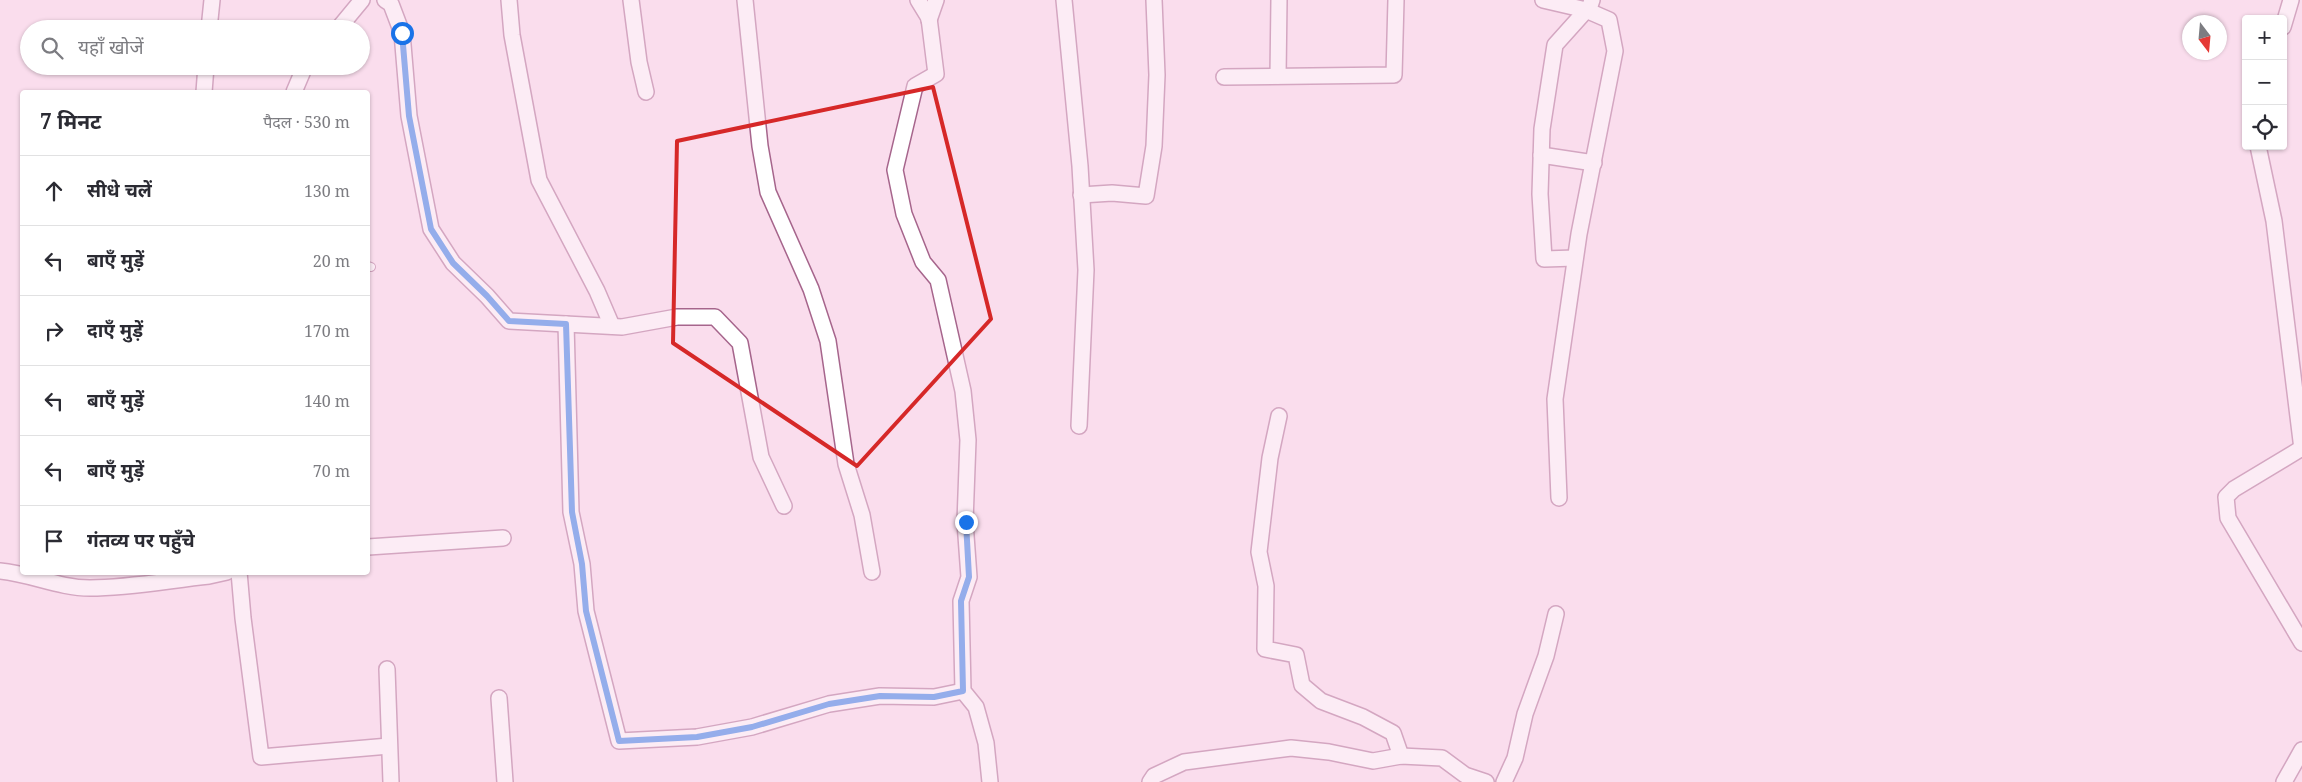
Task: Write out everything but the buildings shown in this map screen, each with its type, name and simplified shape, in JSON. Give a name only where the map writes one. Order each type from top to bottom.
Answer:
[{"type":"street","points":[[210,20],[212,0]]},
{"type":"street","points":[[345,20],[362,0]]},
{"type":"street","points":[[385,0],[391,4],[402,33],[409,116],[431,229],[453,263],[487,296],[509,321],[622,327],[677,317],[715,317],[740,343],[761,457],[784,506]]},
{"type":"street","points":[[509,0],[512,35],[539,180],[597,292],[612,326]]},
{"type":"street","points":[[631,0],[639,62],[646,92]]},
{"type":"street","points":[[745,0],[760,146],[768,192],[811,289],[828,341],[846,464],[862,516],[872,572]]},
{"type":"street","points":[[918,0],[929,20],[936,74],[915,86],[895,170],[904,214],[923,262],[938,280],[963,391],[968,440],[966,522],[969,577],[961,601],[963,691],[976,707],[986,743],[990,782]]},
{"type":"street","points":[[929,20],[936,0]]},
{"type":"street","points":[[1064,0],[1086,270],[1079,426]]},
{"type":"street","points":[[1081,195],[1146,196],[1155,128],[1157,75],[1154,0]]},
{"type":"street","points":[[1278,76],[1279,0]]},
{"type":"street","points":[[1224,77],[1394,75],[1396,0]]},
{"type":"street","points":[[1543,0],[1589,5],[1609,20],[1615,51],[1575,258],[1555,400],[1559,498]]},
{"type":"street","points":[[2287,15],[2291,0]]},
{"type":"street","points":[[1575,258],[1544,259],[1540,194],[1542,129],[1555,45],[1589,5]]},
{"type":"street","points":[[204,90],[205,75]]},
{"type":"street","points":[[295,90],[301,75]]},
{"type":"street","points":[[2259,150],[2274,221],[2302,449],[2234,490],[2226,497],[2226,507],[2228,518],[2302,644]]},
{"type":"street","points":[[1541,155],[1594,163]]},
{"type":"street","points":[[566,324],[572,512],[582,564],[586,611],[619,741],[697,737],[752,727],[829,704],[880,696],[934,697],[963,691]]},
{"type":"street","points":[[1280,416],[1270,458],[1259,552],[1266,586],[1265,649],[1296,655],[1302,685],[1321,701],[1364,717],[1393,733],[1401,756]]},
{"type":"street","points":[[370,547],[503,538]]},
{"type":"street","points":[[0,571],[20,573]]},
{"type":"street","points":[[28,575],[56,584],[90,588],[214,575]]},
{"type":"street","points":[[240,575],[243,618],[261,757],[389,746]]},
{"type":"street","points":[[1504,782],[1515,758],[1525,714],[1546,656],[1556,614]]},
{"type":"street","points":[[387,669],[391,782]]},
{"type":"street","points":[[499,698],[505,782]]},
{"type":"street","points":[[1150,782],[1154,776],[1184,762],[1291,748],[1347,755],[1373,761],[1401,756],[1442,758],[1465,775],[1486,782]]},
{"type":"street","points":[[2284,782],[2302,750]]},
{"type":"highlighted area","points":[[933,87],[991,319],[857,466],[673,343],[677,141]]},
{"type":"route","points":[[402,33],[409,116],[431,229],[453,263],[487,296],[509,321],[566,324],[572,512],[582,564],[586,611],[619,741],[697,737],[752,727],[829,704],[880,696],[934,697],[963,691],[961,601],[969,577],[966,522]]}]
